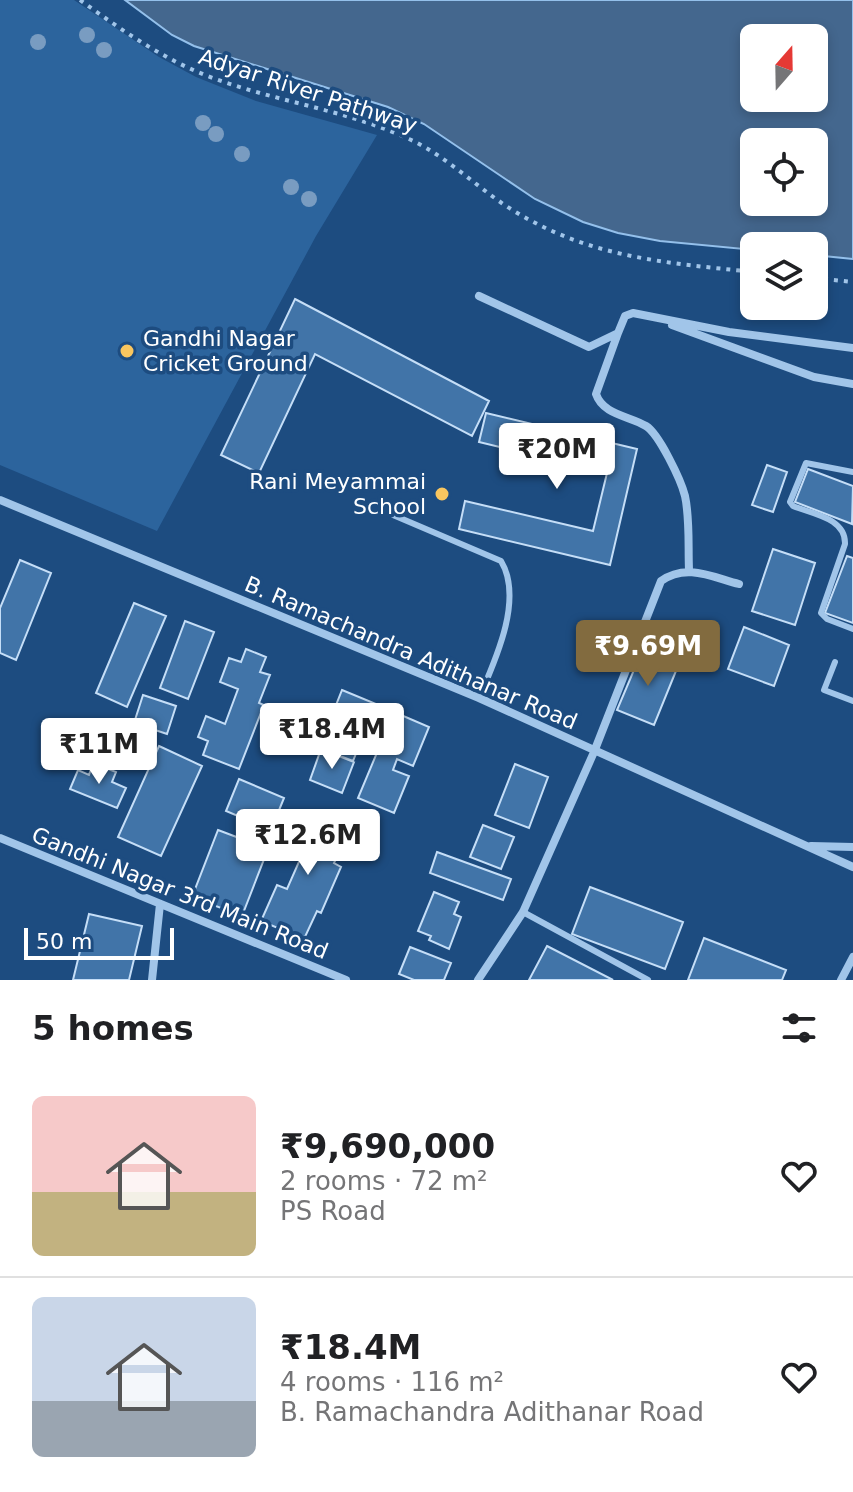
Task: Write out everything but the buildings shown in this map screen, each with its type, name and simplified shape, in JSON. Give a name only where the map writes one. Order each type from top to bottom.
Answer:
[{"type":"street","points":[[479,296],[589,347],[618,333]]},
{"type":"street","points":[[633,313],[814,377],[853,384]]},
{"type":"street","points":[[689,570],[685,494],[657,436],[647,426],[615,413],[597,399],[606,361],[625,316],[633,313],[729,332],[853,348]]},
{"type":"street","name":"B. Ramachandra Adithanar Road","points":[[0,500],[479,698],[853,867]]},
{"type":"street","points":[[478,980],[523,912],[594,752],[661,581],[671,574],[689,570],[739,584]]},
{"type":"street","name":"Gandhi Nagar 3rd Main Road","points":[[0,838],[346,980]]},
{"type":"street","points":[[806,846],[853,847]]},
{"type":"street","points":[[152,980],[160,904]]},
{"type":"street","points":[[841,980],[853,957]]},
{"type":"lane","points":[[853,472],[806,463],[790,502],[793,506],[837,523],[844,532],[845,544],[821,613],[827,619],[853,629]]},
{"type":"lane","points":[[393,515],[501,561],[506,569],[508,616],[499,652],[479,698]]},
{"type":"lane","points":[[835,662],[824,690],[853,701]]},
{"type":"lane","points":[[523,912],[648,980]]},
{"type":"path","name":"Adyar River Pathway","points":[[80,0],[179,65],[247,90],[355,119],[409,139],[427,148],[479,188],[517,212],[571,238],[637,259],[740,270]]},
{"type":"path","points":[[828,279],[853,282]]},
{"type":"shaded area","name":"Gandhi Nagar Cricket Ground","points":[[0,0],[74,0],[159,57],[196,77],[256,101],[377,135],[316,236],[157,531],[0,465]]},
{"type":"shaded area","points":[[125,0],[853,0],[853,259],[828,256],[828,232],[740,232],[740,249],[660,241],[583,222],[535,199],[424,124],[388,107],[194,46],[172,35]]},
{"type":"place","name":"Gandhi Nagar Cricket Ground","points":[[127,351]]},
{"type":"place","name":"Rani Meyammai School","points":[[442,494]]}]
